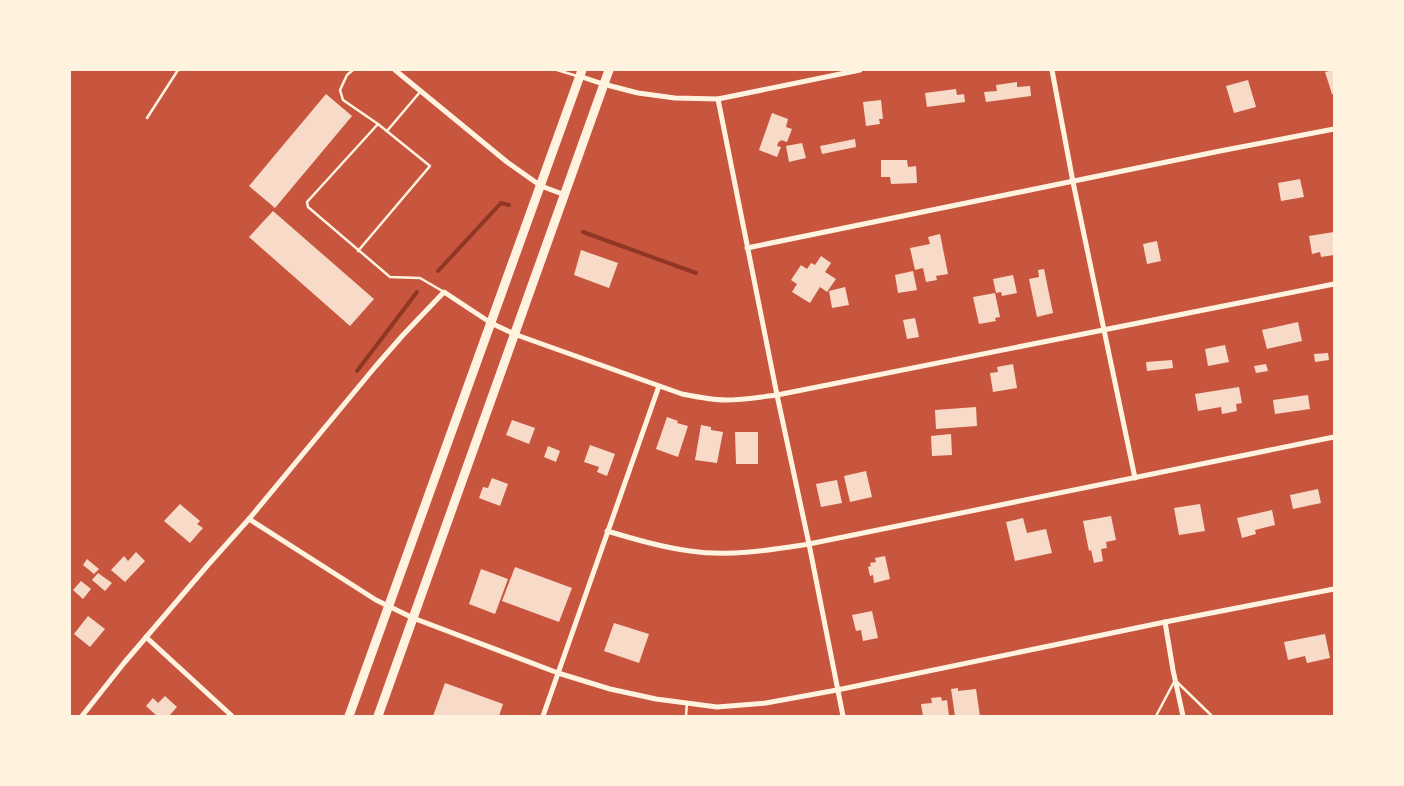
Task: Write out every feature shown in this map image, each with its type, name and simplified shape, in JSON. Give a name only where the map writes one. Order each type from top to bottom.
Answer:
[{"type":"main road","points":[[378,716],[608,70]]},
{"type":"main road","points":[[349,716],[541,186],[580,73]]},
{"type":"street","points":[[395,70],[507,162],[541,186],[565,195]]},
{"type":"street","points":[[580,73],[603,84],[638,93],[674,98],[718,99],[860,70]]},
{"type":"street","points":[[1052,70],[1073,182],[1135,478]]},
{"type":"street","points":[[718,99],[843,716]]},
{"type":"street","points":[[747,248],[1334,129]]},
{"type":"street","points":[[82,716],[146,637],[249,519],[375,367],[444,292],[491,323],[514,334],[682,394],[725,400],[777,395],[1334,284]]},
{"type":"street","points":[[543,716],[659,386]]},
{"type":"street","points":[[607,531],[656,545],[691,552],[724,554],[771,550],[809,544],[1334,437]]},
{"type":"street","points":[[249,519],[376,600],[413,618],[558,673],[610,689],[656,699],[717,707],[766,703],[837,690],[1334,589]]},
{"type":"street","points":[[1165,622],[1183,716]]},
{"type":"street","points":[[146,637],[232,716]]},
{"type":"lane","points":[[147,118],[178,70]]},
{"type":"lane","points":[[353,70],[347,75],[340,90],[344,100],[378,124],[430,166],[358,250]]},
{"type":"lane","points":[[557,70],[580,73]]},
{"type":"lane","points":[[387,131],[421,91]]},
{"type":"lane","points":[[378,124],[307,202],[307,205],[390,278],[420,278],[444,292]]},
{"type":"lane","points":[[1156,716],[1175,680],[1212,716]]},
{"type":"lane","points":[[686,716],[687,703]]},
{"type":"building","points":[[1334,70],[1334,94],[1332,94],[1325,72]]},
{"type":"building","points":[[1248,80],[1256,107],[1234,113],[1226,86]]},
{"type":"building","points":[[1017,82],[1017,87],[1030,86],[1031,96],[986,102],[984,92],[997,91],[996,85]]},
{"type":"building","points":[[956,89],[957,95],[964,94],[965,102],[927,107],[925,93]]},
{"type":"building","points":[[326,94],[352,116],[275,208],[249,186]]},
{"type":"building","points":[[881,100],[883,119],[879,119],[880,124],[866,126],[863,102]]},
{"type":"building","points":[[772,113],[788,119],[786,127],[792,129],[787,142],[779,141],[777,146],[781,147],[777,157],[759,150]]},
{"type":"building","points":[[855,139],[856,147],[822,154],[820,146]]},
{"type":"building","points":[[802,143],[806,158],[789,162],[786,146]]},
{"type":"building","points":[[881,160],[907,160],[908,167],[916,166],[917,183],[891,184],[890,177],[881,177]]},
{"type":"building","points":[[1300,179],[1304,197],[1281,201],[1278,183]]},
{"type":"building","points":[[273,211],[374,299],[350,326],[249,237]]},
{"type":"building","points":[[1334,232],[1334,255],[1321,257],[1320,252],[1312,254],[1309,236]]},
{"type":"building","points":[[940,234],[948,274],[936,276],[937,280],[926,282],[923,268],[915,270],[910,248],[930,244],[928,237]]},
{"type":"building","points":[[1157,241],[1161,261],[1147,264],[1143,244]]},
{"type":"building","points":[[581,250],[618,263],[609,288],[574,275]]},
{"type":"building","points":[[821,256],[831,263],[825,272],[836,279],[827,292],[820,287],[810,303],[792,292],[797,284],[791,280],[801,265],[807,269],[811,263],[815,265]]},
{"type":"building","points":[[1044,269],[1053,313],[1037,317],[1029,279],[1039,277],[1038,270]]},
{"type":"building","points":[[913,271],[917,290],[898,293],[895,275]]},
{"type":"building","points":[[1013,275],[1017,293],[1002,296],[1001,292],[996,293],[993,279]]},
{"type":"building","points":[[845,287],[849,305],[832,308],[829,291]]},
{"type":"building","points":[[995,293],[1000,317],[995,318],[996,321],[979,324],[973,297]]},
{"type":"building","points":[[915,318],[919,337],[907,339],[903,320]]},
{"type":"building","points":[[1298,322],[1302,341],[1267,349],[1262,330]]},
{"type":"building","points":[[1225,345],[1229,362],[1208,366],[1205,349]]},
{"type":"building","points":[[1328,353],[1329,360],[1315,362],[1314,354]]},
{"type":"building","points":[[1172,360],[1173,368],[1147,371],[1146,362]]},
{"type":"building","points":[[1013,364],[1017,388],[993,392],[990,373],[998,372],[997,367]]},
{"type":"building","points":[[1266,364],[1268,371],[1256,373],[1254,366]]},
{"type":"building","points":[[1239,387],[1242,403],[1236,404],[1237,411],[1222,414],[1221,407],[1198,411],[1195,394]]},
{"type":"building","points":[[1308,395],[1310,409],[1275,414],[1273,400]]},
{"type":"building","points":[[976,407],[977,426],[936,429],[935,410]]},
{"type":"building","points":[[667,417],[678,421],[677,423],[688,426],[678,457],[656,449]]},
{"type":"building","points":[[512,420],[535,428],[529,444],[506,435]]},
{"type":"building","points":[[701,425],[711,427],[711,430],[723,432],[717,463],[695,460]]},
{"type":"building","points":[[735,432],[758,432],[758,464],[736,464]]},
{"type":"building","points":[[951,434],[952,455],[932,456],[931,436]]},
{"type":"building","points":[[590,445],[615,454],[607,476],[597,472],[599,467],[584,462]]},
{"type":"building","points":[[548,446],[560,451],[556,462],[544,457]]},
{"type":"building","points":[[866,471],[872,497],[850,502],[844,476]]},
{"type":"building","points":[[492,478],[508,484],[500,506],[479,498],[483,487],[488,488]]},
{"type":"building","points":[[837,480],[842,503],[821,507],[816,484]]},
{"type":"building","points":[[1318,489],[1321,503],[1293,509],[1290,495]]},
{"type":"building","points":[[180,504],[200,521],[197,524],[203,528],[190,543],[164,521]]},
{"type":"building","points":[[1200,504],[1205,531],[1179,535],[1174,508]]},
{"type":"building","points":[[1272,510],[1275,525],[1255,530],[1256,534],[1242,538],[1237,518]]},
{"type":"building","points":[[1111,516],[1116,540],[1106,542],[1107,548],[1101,549],[1103,561],[1094,563],[1091,550],[1089,551],[1083,521]]},
{"type":"building","points":[[1023,518],[1027,533],[1046,529],[1052,553],[1015,561],[1006,522]]},
{"type":"building","points":[[136,552],[145,561],[125,582],[111,570],[124,556],[128,561]]},
{"type":"building","points":[[885,556],[890,579],[874,583],[873,575],[870,576],[868,567],[871,566],[870,563],[876,562],[875,558]]},
{"type":"building","points":[[87,559],[99,569],[94,574],[83,565]]},
{"type":"building","points":[[515,567],[572,588],[559,622],[502,601]]},
{"type":"building","points":[[481,569],[508,579],[495,614],[469,604]]},
{"type":"building","points":[[98,573],[112,583],[105,591],[92,580]]},
{"type":"building","points":[[81,581],[91,589],[83,599],[73,590]]},
{"type":"building","points":[[872,611],[878,638],[863,641],[861,630],[856,631],[852,615]]},
{"type":"building","points":[[88,616],[105,629],[90,647],[74,634]]},
{"type":"building","points":[[614,623],[649,634],[639,663],[604,651]]},
{"type":"building","points":[[1325,634],[1330,658],[1307,663],[1305,656],[1288,660],[1284,642]]},
{"type":"building","points":[[445,683],[503,704],[499,716],[433,716]]},
{"type":"building","points":[[958,688],[958,691],[976,689],[980,716],[955,716],[951,689]]},
{"type":"building","points":[[165,696],[177,707],[169,716],[157,716],[146,706],[153,698],[158,703]]},
{"type":"building","points":[[941,697],[942,701],[947,700],[949,716],[923,716],[921,704],[932,703],[931,698]]},
{"type":"waterway","points":[[438,271],[501,203],[509,205]]},
{"type":"waterway","points":[[583,232],[696,273]]},
{"type":"waterway","points":[[357,371],[417,292]]}]
